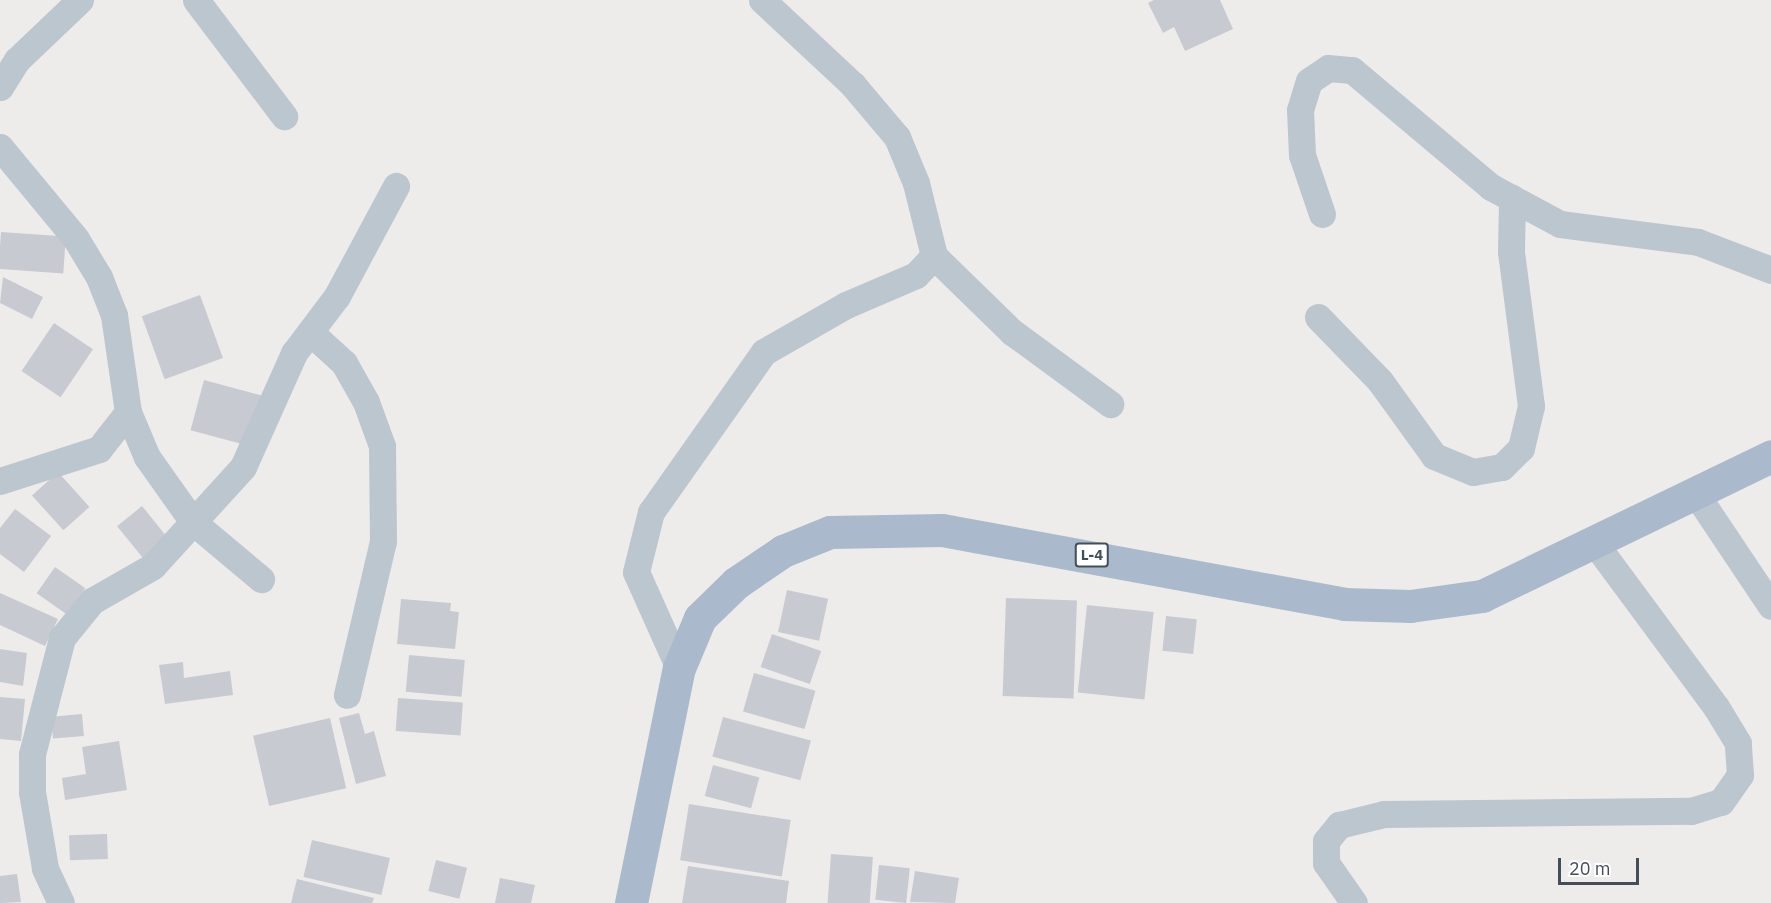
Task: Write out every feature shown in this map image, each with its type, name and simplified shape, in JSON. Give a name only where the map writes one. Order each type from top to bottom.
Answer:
[{"type":"main road","name":"L-4","points":[[631,903],[679,668],[700,618],[736,583],[783,551],[830,532],[942,530],[1344,604],[1410,606],[1482,596],[1596,545],[1694,491],[1771,456]]},
{"type":"street","points":[[0,87],[17,60],[80,0]]},
{"type":"street","points":[[196,0],[284,116]]},
{"type":"street","points":[[762,0],[853,85],[897,137],[916,183],[934,256],[1012,332],[1110,404]]},
{"type":"street","points":[[1322,214],[1302,155],[1300,110],[1309,81],[1328,68],[1352,70],[1491,187],[1560,224],[1698,242],[1771,270]]},
{"type":"street","points":[[0,147],[76,239],[99,277],[114,315],[128,412],[147,457],[193,522],[261,579]]},
{"type":"street","points":[[61,903],[45,868],[32,792],[32,754],[62,638],[92,601],[153,566],[243,468],[294,353],[337,296],[396,186]]},
{"type":"street","points":[[1318,317],[1380,381],[1434,456],[1473,472],[1502,468],[1521,448],[1530,406],[1511,252],[1512,198]]},
{"type":"street","points":[[679,668],[636,572],[651,512],[764,352],[846,306],[916,275],[934,256]]},
{"type":"street","points":[[310,332],[344,363],[366,402],[382,446],[383,541],[347,695]]},
{"type":"street","points":[[0,481],[99,449],[128,412]]},
{"type":"street","points":[[1694,491],[1771,606]]},
{"type":"street","points":[[1354,903],[1326,863],[1326,841],[1339,825],[1384,814],[1691,811],[1722,802],[1740,775],[1738,743],[1596,545]]},
{"type":"building","points":[[1154,0],[1220,0],[1233,29],[1185,51],[1174,27],[1163,33],[1148,3]]},
{"type":"building","points":[[1,232],[66,237],[63,273],[0,269]]},
{"type":"building","points":[[3,277],[43,297],[32,319],[0,303]]},
{"type":"building","points":[[200,295],[223,358],[165,379],[142,316]]},
{"type":"building","points":[[54,323],[93,349],[61,397],[22,371]]},
{"type":"building","points":[[204,380],[262,396],[248,446],[191,430]]},
{"type":"building","points":[[58,472],[89,507],[63,530],[32,495]]},
{"type":"building","points":[[142,506],[169,539],[144,560],[117,526]]},
{"type":"building","points":[[15,509],[51,536],[24,572],[0,554],[0,528]]},
{"type":"building","points":[[55,567],[85,588],[67,614],[37,593]]},
{"type":"building","points":[[787,590],[828,599],[819,641],[778,632]]},
{"type":"building","points":[[0,593],[58,619],[45,646],[0,625]]},
{"type":"building","points":[[1006,598],[1077,600],[1074,698],[1003,696]]},
{"type":"building","points":[[401,599],[451,603],[450,611],[459,612],[455,649],[397,644]]},
{"type":"building","points":[[1087,605],[1154,612],[1144,700],[1078,693]]},
{"type":"building","points":[[1166,616],[1197,619],[1193,654],[1162,651]]},
{"type":"building","points":[[772,634],[821,651],[810,684],[761,667]]},
{"type":"building","points":[[0,649],[27,653],[23,686],[0,682]]},
{"type":"building","points":[[409,655],[465,660],[462,697],[406,692]]},
{"type":"building","points":[[183,662],[184,678],[230,671],[233,695],[165,704],[159,665]]},
{"type":"building","points":[[754,673],[816,691],[804,729],[743,711]]},
{"type":"building","points":[[0,697],[25,699],[21,741],[0,739]]},
{"type":"building","points":[[398,698],[463,703],[461,735],[396,731]]},
{"type":"building","points":[[359,713],[365,734],[374,731],[386,776],[356,784],[339,718]]},
{"type":"building","points":[[82,714],[84,736],[53,739],[51,717]]},
{"type":"building","points":[[723,717],[811,741],[800,780],[712,757]]},
{"type":"building","points":[[330,718],[346,788],[269,806],[253,736]]},
{"type":"building","points":[[119,741],[127,790],[65,800],[62,778],[86,774],[82,747]]},
{"type":"building","points":[[713,765],[759,777],[751,808],[705,796]]},
{"type":"building","points":[[689,804],[791,820],[782,876],[680,860]]},
{"type":"building","points":[[107,834],[108,859],[70,860],[69,835]]},
{"type":"building","points":[[312,840],[390,858],[381,895],[303,877]]},
{"type":"building","points":[[831,854],[873,857],[870,903],[828,903]]},
{"type":"building","points":[[436,860],[467,868],[459,899],[428,891]]},
{"type":"building","points":[[879,865],[910,868],[906,903],[875,900]]},
{"type":"building","points":[[688,866],[789,881],[786,903],[682,903]]},
{"type":"building","points":[[915,871],[959,878],[955,903],[910,902]]},
{"type":"building","points":[[17,874],[21,902],[0,903],[0,876]]},
{"type":"building","points":[[500,878],[535,885],[531,903],[495,903]]},
{"type":"building","points":[[297,879],[374,898],[372,903],[291,903]]}]
